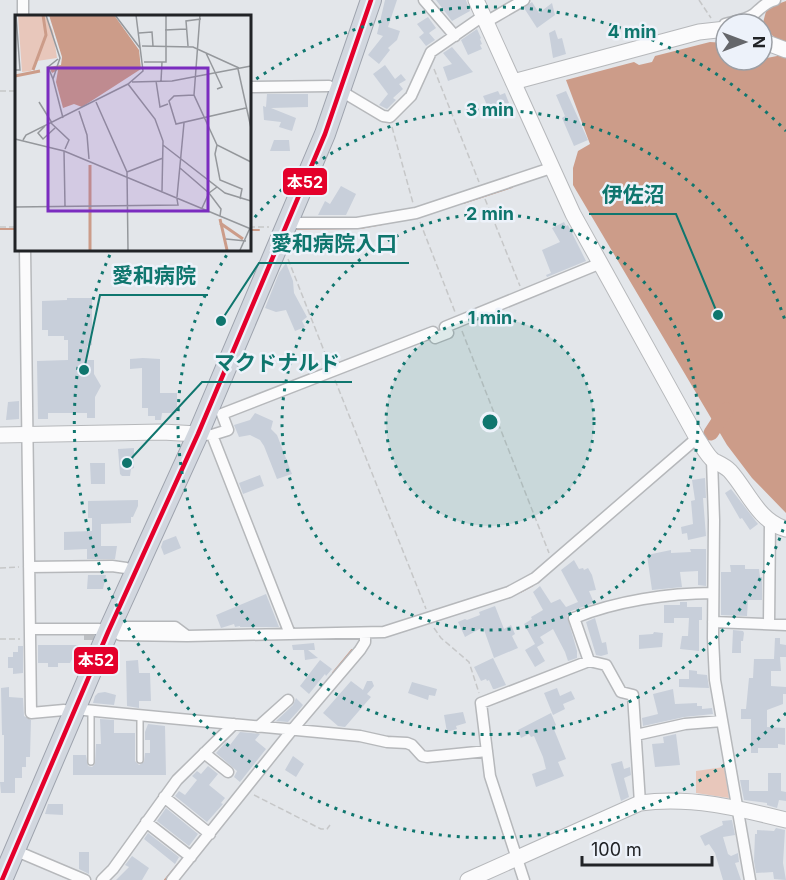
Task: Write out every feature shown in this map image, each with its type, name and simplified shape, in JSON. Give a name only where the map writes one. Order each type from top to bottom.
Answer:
[{"type":"highway","points":[[335,89],[357,0]]},
{"type":"highway","points":[[103,631],[198,434],[370,0]]},
{"type":"highway","points":[[2,880],[7,853],[76,710],[126,568],[198,434]]},
{"type":"street","points":[[424,0],[455,36]]},
{"type":"street","points":[[476,0],[573,214],[697,438],[712,459],[731,472],[770,522],[786,528]]},
{"type":"street","points":[[250,87],[335,89],[384,116],[390,117],[411,96],[431,52],[485,19],[524,0]]},
{"type":"street","points":[[757,12],[772,1]]},
{"type":"street","points":[[513,82],[699,32],[714,30]]},
{"type":"street","points":[[278,232],[417,215],[484,195],[551,168]]},
{"type":"street","points":[[26,250],[26,434],[31,713],[76,710],[406,742],[422,756],[427,757],[487,751]]},
{"type":"street","points":[[0,435],[198,434],[228,430],[222,414],[433,332],[435,338],[448,333],[446,327],[601,263]]},
{"type":"street","points":[[198,434],[290,634]]},
{"type":"street","points":[[30,635],[175,627],[187,636],[365,633],[384,632],[431,621],[509,592],[535,578],[697,438]]},
{"type":"street","points":[[712,459],[715,680],[750,880]]},
{"type":"street","points":[[769,624],[770,522]]},
{"type":"street","points":[[29,567],[112,566],[126,568]]},
{"type":"street","points":[[589,661],[574,618],[643,600],[681,593],[713,593]]},
{"type":"street","points":[[713,622],[786,625]]},
{"type":"street","points":[[30,635],[103,631]]},
{"type":"street","points":[[172,880],[187,855],[245,790],[360,650],[365,642],[365,633]]},
{"type":"street","points":[[524,880],[490,776],[481,703],[589,661],[606,665],[621,692],[633,695],[640,803]]},
{"type":"street","points":[[258,727],[288,700]]},
{"type":"street","points":[[636,735],[685,724],[722,721]]},
{"type":"street","points":[[102,880],[113,869],[177,780],[234,724]]},
{"type":"street","points":[[204,753],[228,772]]},
{"type":"street","points":[[164,797],[206,832]]},
{"type":"street","points":[[468,880],[640,803],[683,800],[737,808],[786,819]]},
{"type":"street","points":[[146,822],[187,855]]},
{"type":"street","points":[[7,853],[85,880]]},
{"type":"lane","points":[[76,710],[91,762]]},
{"type":"lane","points":[[140,716],[140,760]]},
{"type":"path","points":[[699,0],[714,18]]},
{"type":"path","points":[[429,57],[524,295]]},
{"type":"path","points":[[390,117],[417,215],[553,562]]},
{"type":"path","points":[[250,227],[278,232],[431,621],[441,638],[469,662],[481,703]]},
{"type":"path","points":[[0,568],[29,567]]},
{"type":"path","points":[[0,639],[30,635]]},
{"type":"path","points":[[245,790],[321,829],[330,825]]},
{"type":"shaded area","points":[[786,1],[786,513],[752,478],[727,445],[573,185],[573,168],[578,151],[590,144],[566,80],[634,62],[639,65],[652,62],[655,56],[710,42],[714,42],[714,72],[774,72],[774,57],[777,56],[774,12],[766,12],[767,8]]},
{"type":"shaded area","points":[[724,767],[729,798],[696,793],[696,771]]},
{"type":"building","points":[[385,0],[397,0],[388,27],[400,31],[397,40],[388,48],[390,50],[379,64],[368,55],[383,36],[377,34]]},
{"type":"building","points":[[436,0],[466,0],[470,11],[452,21]]},
{"type":"building","points":[[532,2],[539,13],[552,3],[555,15],[537,28],[524,8]]},
{"type":"building","points":[[428,17],[436,28],[429,33],[435,40],[426,46],[419,37],[424,33],[417,24]]},
{"type":"building","points":[[477,29],[482,49],[468,55],[461,40]]},
{"type":"building","points":[[555,30],[558,39],[562,38],[566,54],[553,58],[549,33]]},
{"type":"building","points":[[452,47],[473,72],[448,81],[443,67],[452,64],[443,53]]},
{"type":"building","points":[[385,65],[395,79],[401,74],[406,80],[399,84],[403,89],[393,98],[396,100],[387,109],[379,105],[388,94],[373,74]]},
{"type":"building","points":[[498,91],[500,95],[505,93],[509,103],[490,112],[483,96]]},
{"type":"building","points":[[566,91],[588,140],[574,146],[562,118],[565,116],[556,95]]},
{"type":"building","points":[[267,94],[308,94],[308,107],[271,108],[296,118],[292,131],[279,127],[281,122],[264,120],[263,106],[266,107]]},
{"type":"building","points":[[274,140],[289,140],[290,151],[270,151]]},
{"type":"building","points":[[341,186],[356,194],[346,215],[318,215],[325,201],[330,204]]},
{"type":"building","points":[[564,222],[566,226],[568,225],[586,261],[547,277],[546,275],[551,273],[542,250],[560,242],[552,228]]},
{"type":"building","points":[[286,263],[293,281],[294,293],[307,317],[302,321],[305,327],[295,331],[286,310],[276,312],[265,308],[279,273]]},
{"type":"building","points":[[67,298],[92,298],[92,345],[87,346],[87,360],[94,360],[94,374],[101,386],[95,397],[95,418],[87,418],[87,413],[48,413],[48,419],[38,419],[37,361],[68,360],[68,340],[64,340],[64,336],[48,336],[48,330],[42,330],[42,301],[67,300]]},
{"type":"building","points":[[130,359],[160,359],[160,393],[177,393],[177,413],[162,413],[161,420],[155,420],[155,416],[148,416],[148,408],[142,408],[142,368],[130,369]]},
{"type":"building","points":[[19,401],[19,419],[6,420],[8,402]]},
{"type":"building","points":[[255,413],[273,421],[271,429],[277,435],[292,474],[277,479],[260,440],[250,435],[239,437],[234,425],[250,420]]},
{"type":"building","points":[[134,448],[134,468],[131,469],[130,476],[122,476],[118,449]]},
{"type":"building","points":[[90,463],[105,463],[105,484],[91,484]]},
{"type":"building","points":[[260,475],[264,486],[243,494],[239,483]]},
{"type":"building","points":[[705,478],[706,498],[703,498],[706,536],[688,540],[687,533],[682,534],[681,527],[693,524],[691,501],[695,500],[692,480]]},
{"type":"building","points":[[731,489],[758,524],[750,530],[742,518],[740,519],[725,493]]},
{"type":"building","points":[[138,500],[131,523],[101,524],[101,546],[117,546],[115,559],[87,559],[87,549],[64,550],[64,532],[92,531],[92,518],[88,518],[88,501]]},
{"type":"building","points":[[176,536],[181,548],[164,555],[161,547],[163,541]]},
{"type":"building","points":[[690,549],[706,549],[706,586],[698,585],[698,571],[680,572],[682,587],[652,590],[647,555],[671,550],[671,553],[691,552]]},
{"type":"building","points":[[574,560],[579,569],[588,568],[596,590],[589,591],[594,603],[571,611],[567,616],[577,658],[568,661],[553,629],[540,637],[544,643],[537,647],[545,661],[535,667],[525,650],[535,644],[524,624],[543,610],[533,592],[540,586],[551,603],[560,599],[566,607],[578,602],[561,570]]},
{"type":"building","points":[[730,565],[745,565],[745,569],[759,569],[760,577],[762,577],[762,600],[748,600],[747,616],[721,615],[721,572],[731,572]]},
{"type":"building","points":[[88,575],[106,575],[103,589],[87,589]]},
{"type":"building","points":[[266,594],[279,627],[235,627],[234,624],[221,628],[216,615]]},
{"type":"building","points":[[680,602],[687,602],[687,607],[702,607],[702,620],[699,620],[699,651],[680,649],[682,636],[688,636],[689,618],[674,618],[674,623],[664,623],[664,605],[680,605]]},
{"type":"building","points":[[495,606],[504,629],[511,625],[515,634],[512,636],[518,648],[494,658],[483,627],[465,637],[458,622],[480,615],[479,612]]},
{"type":"building","points":[[595,618],[602,643],[606,642],[608,654],[601,656],[596,655],[586,622]]},
{"type":"building","points":[[733,630],[744,633],[741,653],[732,653]]},
{"type":"building","points":[[663,633],[662,647],[639,649],[639,635]]},
{"type":"building","points":[[775,638],[780,638],[780,644],[786,645],[786,657],[780,657],[781,671],[771,671],[771,686],[786,687],[786,694],[783,694],[783,704],[767,710],[767,727],[785,728],[785,745],[778,744],[778,748],[758,748],[758,753],[751,753],[751,719],[741,719],[741,709],[746,709],[749,678],[753,678],[754,659],[774,659]]},
{"type":"building","points":[[314,643],[315,650],[308,650],[318,658],[305,660],[304,650],[293,650],[292,645]]},
{"type":"building","points":[[38,645],[79,645],[70,663],[58,663],[58,667],[48,667],[48,663],[38,663]]},
{"type":"building","points":[[18,646],[23,646],[23,673],[13,674],[13,668],[8,668],[8,657],[13,657],[13,652],[18,652]]},
{"type":"building","points":[[493,658],[506,685],[495,689],[489,680],[481,681],[474,667]]},
{"type":"building","points":[[138,660],[139,673],[150,673],[151,701],[139,701],[139,708],[127,706],[126,661]]},
{"type":"building","points":[[320,660],[332,669],[309,694],[300,686]]},
{"type":"building","points":[[689,670],[707,675],[709,688],[679,687],[679,679],[689,679]]},
{"type":"building","points":[[351,681],[363,690],[367,681],[372,681],[374,686],[367,694],[371,697],[345,727],[338,726],[323,713]]},
{"type":"building","points":[[412,682],[437,689],[435,696],[429,695],[428,700],[408,693]]},
{"type":"building","points":[[9,687],[9,697],[23,698],[24,716],[31,720],[30,757],[26,757],[26,767],[22,767],[22,778],[15,778],[15,793],[1,793],[0,782],[4,782],[4,735],[2,735],[1,688]]},
{"type":"building","points":[[557,688],[560,696],[571,691],[575,699],[563,704],[565,709],[553,715],[544,693]]},
{"type":"building","points":[[673,689],[675,704],[697,703],[697,706],[702,706],[702,709],[712,708],[713,714],[684,717],[643,726],[642,718],[658,714],[653,694]]},
{"type":"building","points":[[98,693],[116,695],[114,705],[93,703]]},
{"type":"building","points":[[296,698],[303,705],[299,710],[288,722],[276,721],[293,705]]},
{"type":"building","points":[[463,712],[466,723],[447,732],[444,715]]},
{"type":"building","points":[[551,713],[556,725],[553,727],[566,759],[558,762],[564,776],[536,787],[532,774],[546,769],[543,757],[534,736],[531,737],[529,734],[521,738],[518,730]]},
{"type":"building","points":[[100,719],[114,720],[114,733],[135,733],[135,761],[139,765],[144,762],[145,753],[150,753],[150,740],[145,740],[148,724],[165,726],[166,775],[73,775],[73,755],[86,755],[88,766],[92,767],[95,764],[96,744],[101,744]]},
{"type":"building","points":[[240,732],[260,734],[255,740],[266,749],[240,782],[234,777],[237,771],[216,753],[226,742],[230,745]]},
{"type":"building","points":[[676,734],[680,765],[655,767],[652,744],[664,743],[663,737]]},
{"type":"building","points":[[293,756],[304,764],[296,777],[285,770]]},
{"type":"building","points":[[622,761],[624,769],[630,767],[631,775],[624,778],[629,797],[621,801],[611,764]]},
{"type":"building","points":[[208,766],[218,774],[209,785],[225,798],[221,803],[223,804],[207,822],[175,796],[179,791],[185,795],[197,780],[192,776],[197,771],[201,774]]},
{"type":"building","points":[[768,773],[781,773],[781,791],[786,792],[786,801],[779,800],[777,808],[767,803],[744,800],[740,780],[749,780],[749,791],[768,791]]},
{"type":"building","points":[[48,804],[63,804],[63,815],[45,814]]},
{"type":"building","points":[[166,808],[198,834],[189,846],[157,821]]},
{"type":"building","points":[[732,820],[735,835],[723,837],[728,854],[731,856],[738,853],[739,862],[735,863],[741,880],[723,880],[715,853],[709,844],[705,846],[700,836],[723,825],[722,821]]},
{"type":"building","points":[[776,828],[785,830],[783,863],[786,880],[774,879],[773,872],[756,873],[755,834],[757,830],[774,831]]},
{"type":"building","points":[[148,833],[179,857],[175,864],[144,839]]},
{"type":"building","points":[[79,852],[89,852],[89,874],[79,869]]},
{"type":"building","points":[[132,856],[149,868],[142,880],[116,880],[129,867],[125,865]]},
{"type":"waterway","points":[[463,203],[512,187]]},
{"type":"waterway","points":[[295,229],[360,228],[382,224]]},
{"type":"waterway","points":[[0,229],[15,229]]},
{"type":"waterway","points":[[250,230],[259,230]]},
{"type":"waterway","points":[[711,433],[726,410]]},
{"type":"waterway","points":[[704,439],[711,433]]},
{"type":"waterway","points":[[520,592],[533,585]]},
{"type":"waterway","points":[[333,673],[352,650]]},
{"type":"waterway","points":[[165,880],[180,862]]},
{"type":"tunnel","points":[[84,635],[110,635]]},
{"type":"transit line","name":"本52","points":[[2,880],[108,632],[198,434],[325,134],[371,0]]},
{"type":"place","name":"伊佐沼","points":[[718,315]]},
{"type":"place","name":"愛和病院入口","points":[[221,321]]},
{"type":"place","name":"愛和病院","points":[[84,370]]},
{"type":"place","name":"マクドナルド","points":[[127,463]]}]
